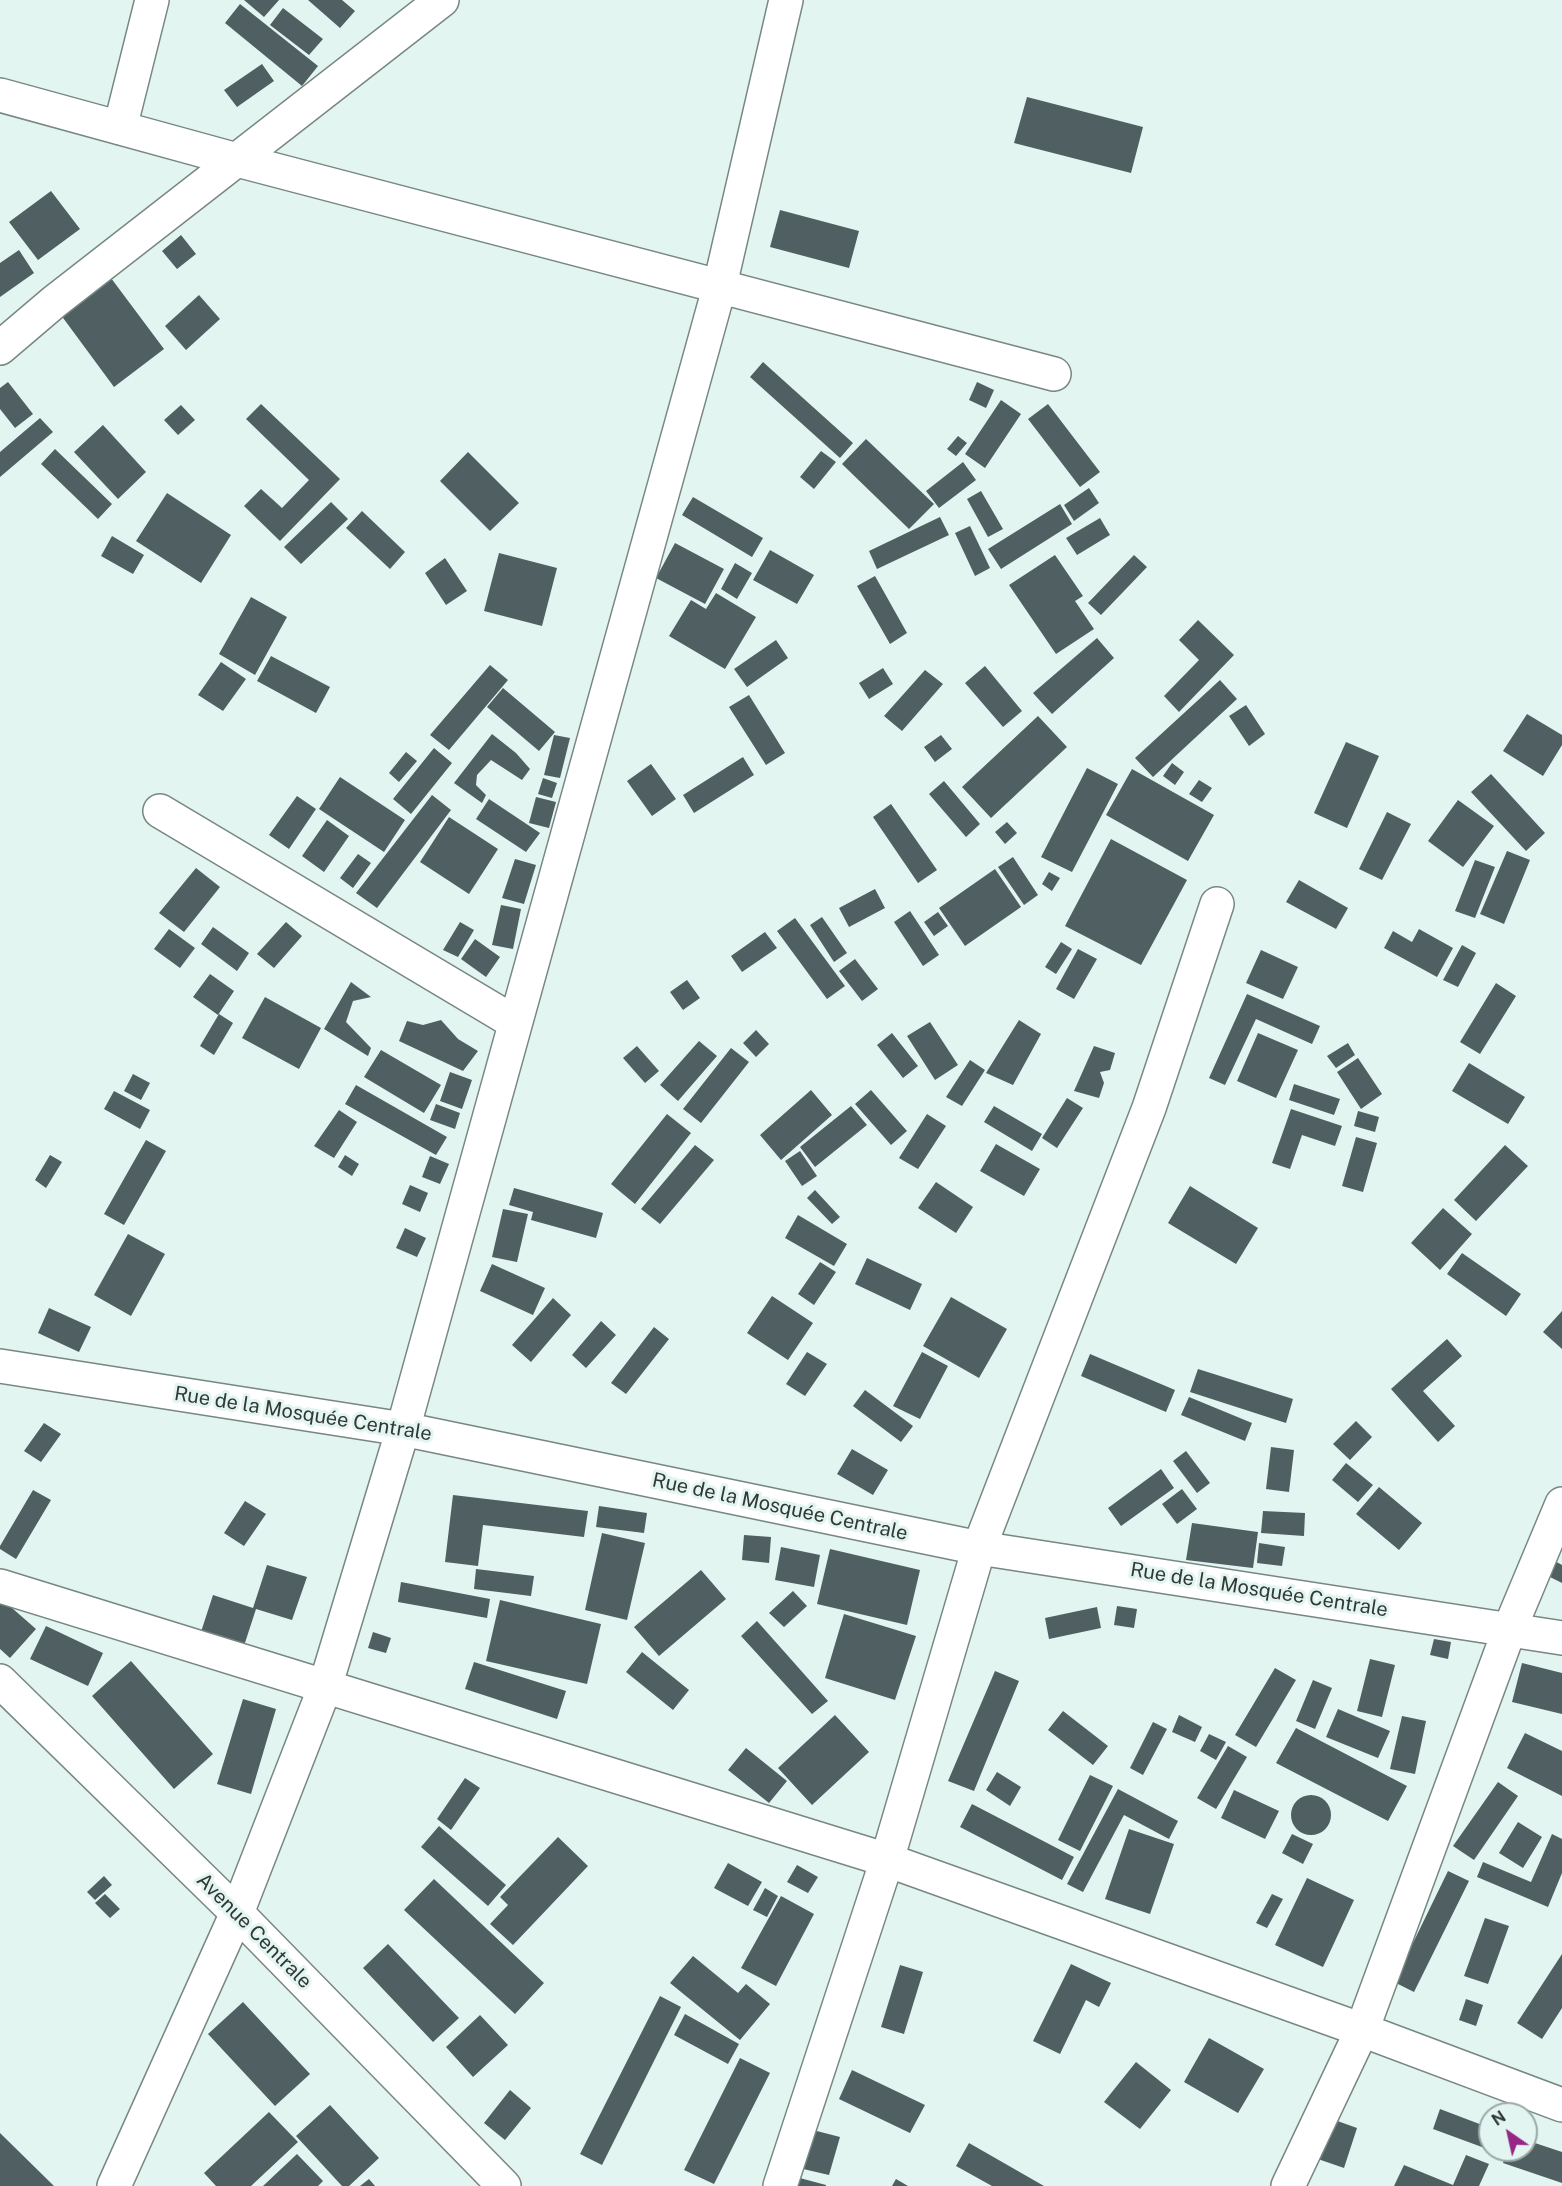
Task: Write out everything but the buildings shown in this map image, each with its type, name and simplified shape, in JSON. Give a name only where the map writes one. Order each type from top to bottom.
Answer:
[{"type":"street","points":[[120,128],[152,0]]},
{"type":"street","points":[[0,348],[54,302],[442,0]]},
{"type":"street","points":[[114,2186],[237,1913],[325,1687],[403,1429],[720,285],[786,0]]},
{"type":"street","points":[[0,95],[237,160],[1054,374]]},
{"type":"street","points":[[160,811],[514,1022]]},
{"type":"street","points":[[780,2186],[887,1860],[979,1548],[1149,1108],[1217,904]]},
{"type":"street","name":"Rue de la Mosquée Centrale","points":[[0,1366],[403,1429],[979,1548],[1510,1628],[1562,1638]]},
{"type":"street","points":[[1288,2186],[1362,2030],[1510,1628],[1562,1504]]},
{"type":"street","points":[[0,1587],[887,1860],[1362,2030],[1562,2105]]},
{"type":"street","name":"Avenue Centrale","points":[[0,1681],[237,1913],[504,2186]]}]
